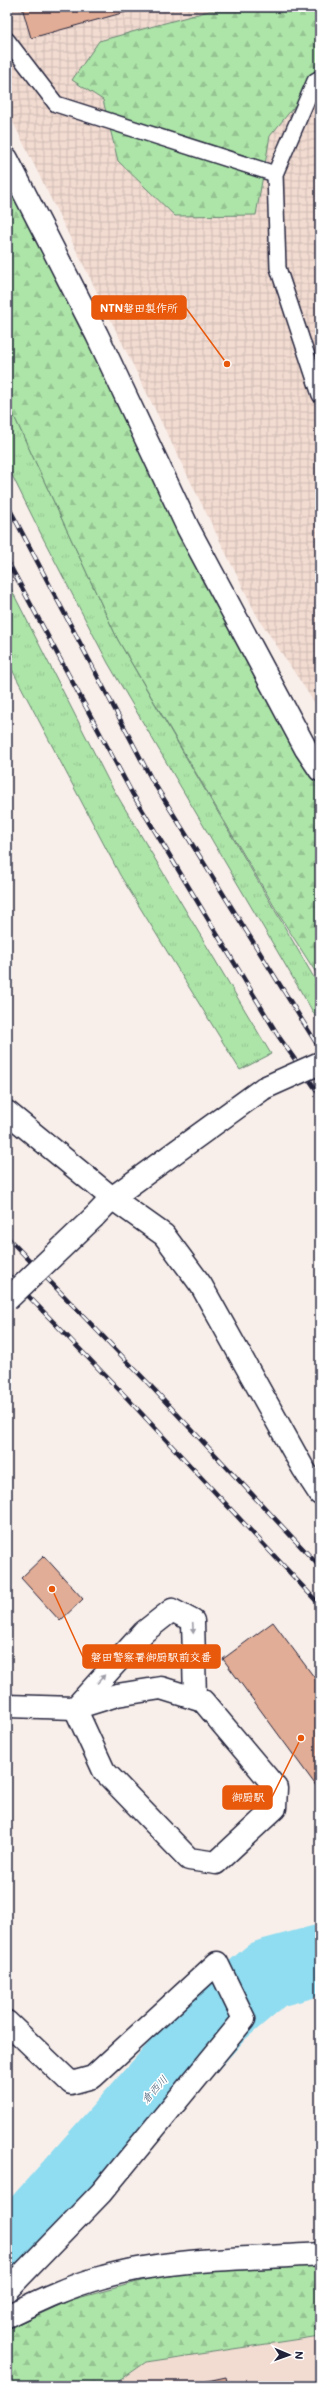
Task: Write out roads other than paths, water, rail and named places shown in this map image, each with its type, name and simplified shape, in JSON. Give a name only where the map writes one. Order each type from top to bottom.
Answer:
[{"type":"street","points":[[7,158],[97,335],[188,528],[306,749],[320,770]]},
{"type":"street","points":[[7,1300],[112,1198],[264,1088],[320,1063]]},
{"type":"street","points":[[7,1112],[112,1198],[164,1236],[201,1285],[303,1468],[320,1494]]},
{"type":"street","points":[[75,1708],[144,1632],[172,1610],[193,1621],[195,1698]]},
{"type":"street","points":[[7,1706],[75,1708],[117,1695],[161,1688],[203,1701],[276,1788],[276,1808],[216,1863],[189,1859],[104,1771],[75,1708]]},
{"type":"street","points":[[7,2022],[71,2083],[92,2077],[217,1962],[244,2019],[101,2193],[7,2290]]},
{"type":"street","points":[[7,2316],[59,2292],[104,2277],[157,2266],[320,2254]]},
{"type":"lane","points":[[7,40],[56,104],[275,174]]},
{"type":"lane","points":[[320,78],[315,81],[275,174],[278,268],[320,395]]},
{"type":"waterway","name":"倉西川","points":[[7,2248],[37,2221],[221,2014],[268,1974],[320,1960]]},
{"type":"railway","points":[[7,504],[152,780],[320,1049]]},
{"type":"railway","points":[[7,560],[132,793],[279,1037],[320,1095]]},
{"type":"railway","points":[[7,1237],[148,1383],[320,1567]]},
{"type":"railway","points":[[7,1274],[128,1399],[320,1605]]},
{"type":"place","name":"NTN磐田製作所","points":[[227,364]]},
{"type":"place","name":"磐田警察署御厨駅前交番","points":[[52,1589]]},
{"type":"place","name":"御厨駅","points":[[301,1738]]}]
